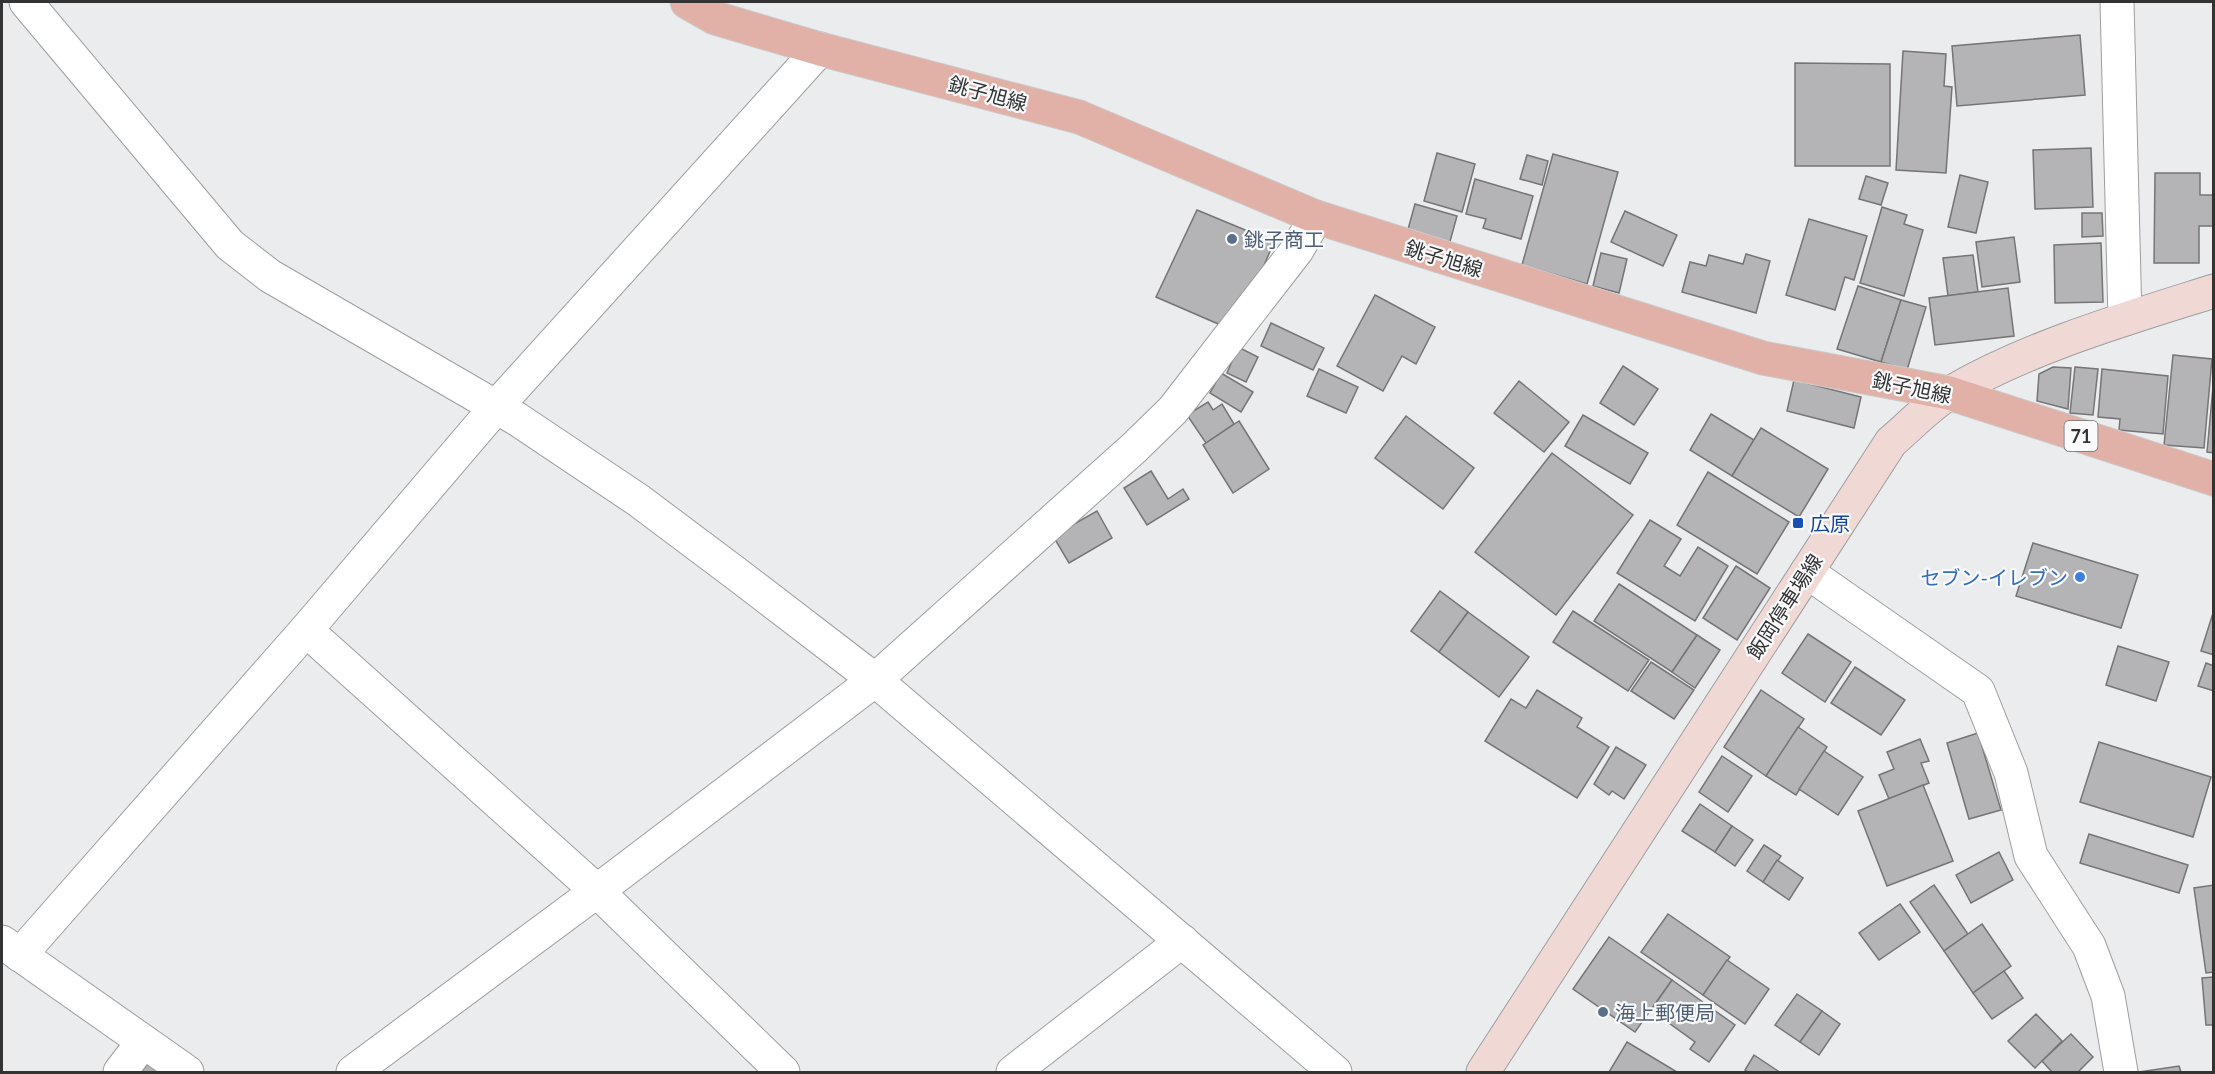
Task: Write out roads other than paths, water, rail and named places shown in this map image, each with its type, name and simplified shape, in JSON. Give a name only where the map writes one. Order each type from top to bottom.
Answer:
[{"type":"main road","name":"銚子旭線","points":[[687,2],[715,18],[820,49],[1079,117],[1316,217],[1763,357],[1949,393],[2214,479]]},
{"type":"main road","name":"飯岡停車場線","points":[[1482,1072],[1891,442],[1949,393],[2019,359],[2126,319],[2214,291]]},
{"type":"street","points":[[26,2],[230,245],[270,276],[497,406],[638,500],[875,680],[1335,1072]]},
{"type":"street","points":[[2117,2],[2126,319]]},
{"type":"street","points":[[187,1072],[11,949],[306,630],[497,406],[820,49]]},
{"type":"street","points":[[353,1072],[875,680],[1134,448],[1173,410],[1297,250],[1316,217]]},
{"type":"street","points":[[1807,572],[1978,691],[2011,774],[2031,856],[2089,946],[2108,996],[2121,1072]]},
{"type":"street","points":[[306,630],[597,891],[783,1072]]},
{"type":"street","points":[[1013,1072],[1182,941]]},
{"type":"street","points":[[120,1072],[143,1042]]},
{"type":"place","name":"銚子商工","points":[[1232,239]]},
{"type":"place","name":"広原","points":[[1798,523]]},
{"type":"place","name":"セブン-イレブン","points":[[2080,577]]},
{"type":"place","name":"海上郵便局","points":[[1603,1012]]}]
